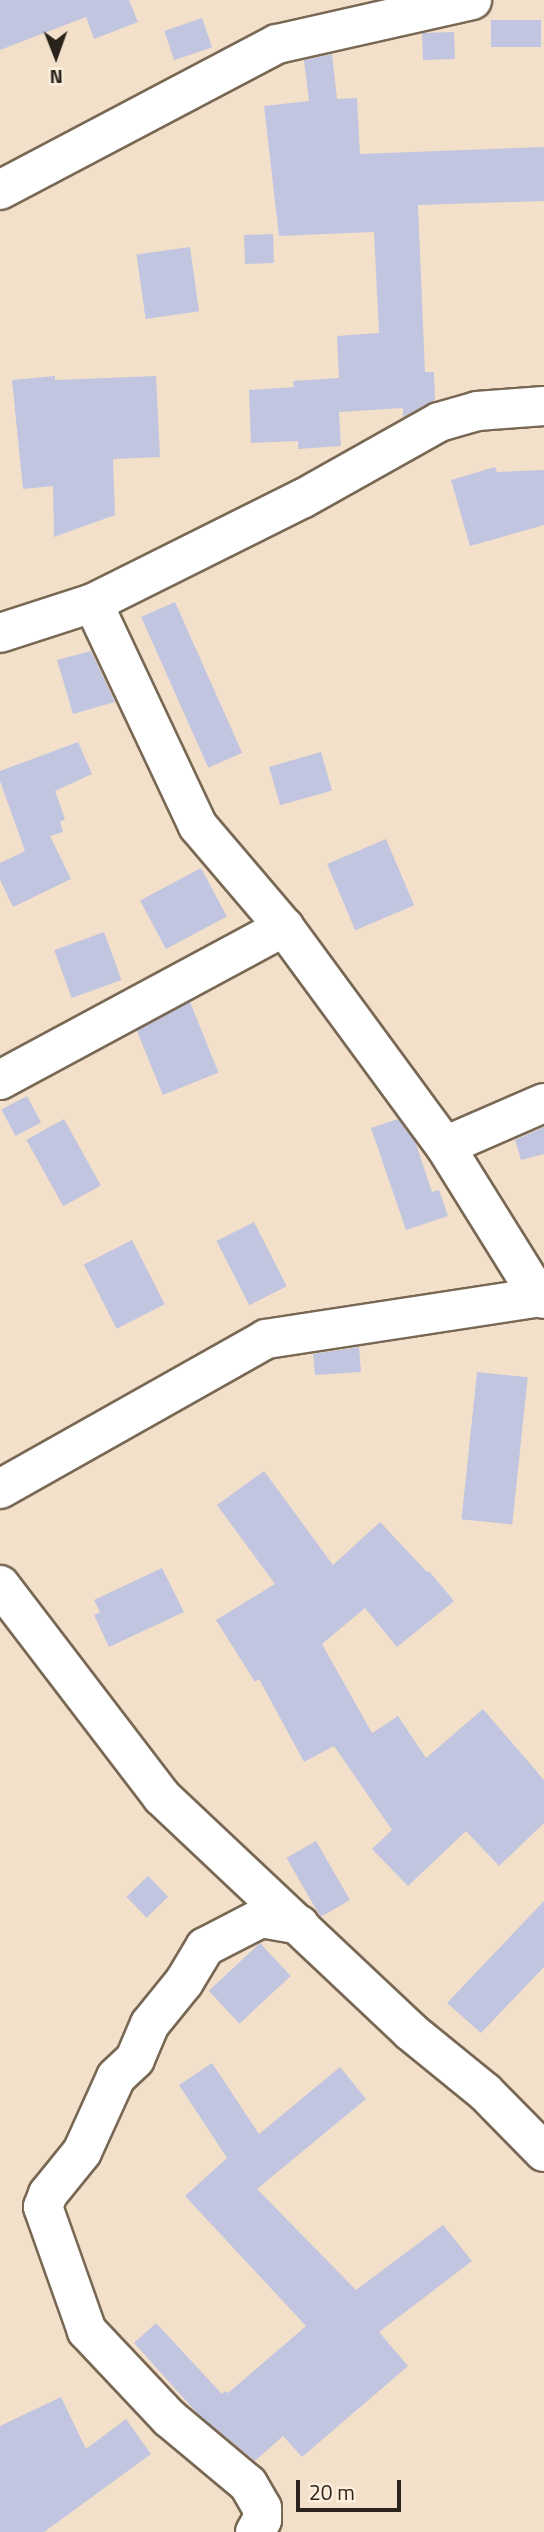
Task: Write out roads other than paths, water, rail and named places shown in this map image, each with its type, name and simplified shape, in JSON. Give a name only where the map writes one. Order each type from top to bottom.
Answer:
[{"type":"street","points":[[0,190],[278,44],[472,0]]},
{"type":"street","points":[[0,633],[93,603],[302,499],[439,422],[477,411],[544,406]]},
{"type":"street","points":[[0,1489],[266,1339],[542,1298],[445,1146],[284,927],[198,826],[93,603]]},
{"type":"street","points":[[0,1080],[284,927]]},
{"type":"street","points":[[445,1146],[544,1103]]},
{"type":"street","points":[[0,1584],[162,1797],[410,2031],[485,2092],[544,2152]]},
{"type":"street","points":[[255,2532],[262,2520],[262,2508],[248,2484],[169,2418],[87,2330],[43,2207],[48,2194],[82,2152],[116,2077],[135,2059],[150,2024],[184,1982],[205,1947],[261,1918],[299,1925]]}]
